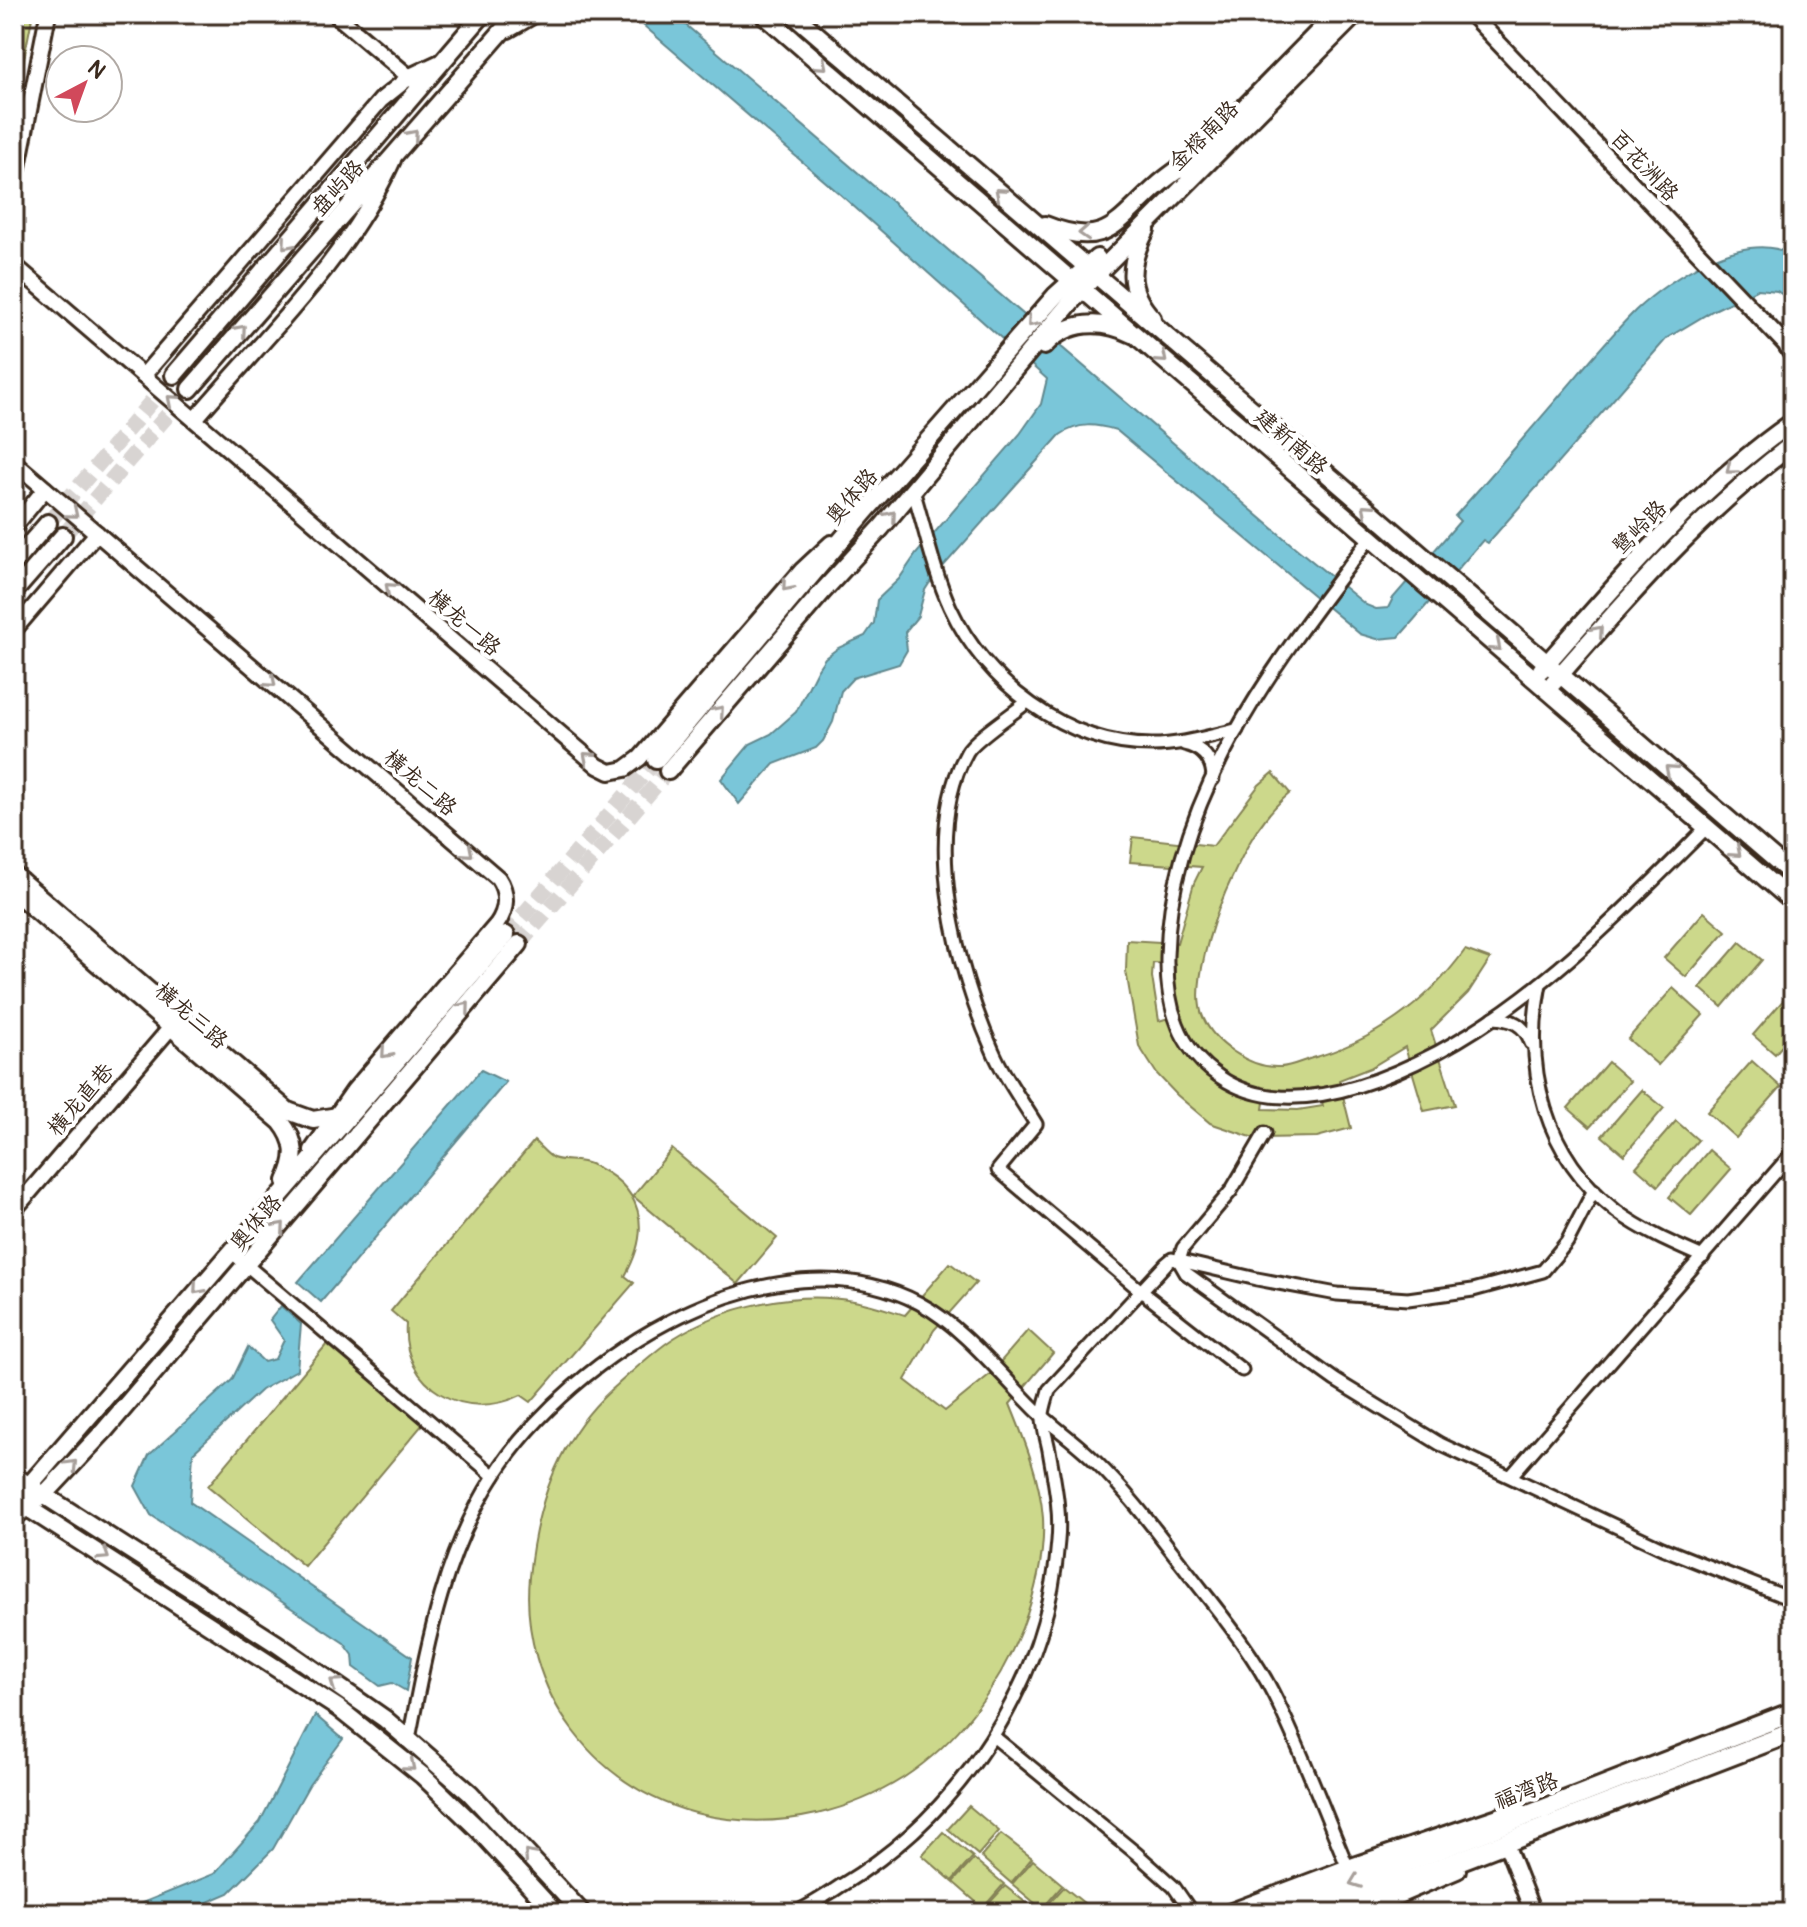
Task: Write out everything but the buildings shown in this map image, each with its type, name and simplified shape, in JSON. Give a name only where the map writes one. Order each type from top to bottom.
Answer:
[{"type":"highway","name":"福湾路","points":[[1276,1913],[1793,1712]]},
{"type":"highway","name":"福湾路","points":[[1323,1913],[1793,1732]]},
{"type":"main road","name":"盘屿路","points":[[174,375],[415,82],[442,61],[483,14]]},
{"type":"main road","name":"盘屿路","points":[[190,389],[517,14]]},
{"type":"main road","points":[[500,33],[534,14]]},
{"type":"main road","name":"建新南路","points":[[763,14],[1793,902]]},
{"type":"main road","name":"建新南路","points":[[793,14],[1793,875]]},
{"type":"main road","name":"金榕南路","points":[[1091,271],[1192,160],[1336,14]]},
{"type":"main road","name":"金榕南路","points":[[1091,271],[1153,217],[1356,14]]},
{"type":"main road","points":[[1029,217],[1072,235],[1107,230],[1121,222],[1157,186],[1192,160]]},
{"type":"main road","points":[[1153,217],[1134,254],[1134,286],[1146,312],[1183,351]]},
{"type":"main road","name":"奥体路","points":[[1077,285],[1055,296],[864,513],[662,765],[913,490],[987,404],[1077,285],[1091,271]]},
{"type":"main road","points":[[987,404],[1051,338],[1070,327],[1093,324],[1112,326],[1136,336]]},
{"type":"main road","name":"鹭岭路","points":[[1533,678],[1681,515],[1790,422]]},
{"type":"main road","name":"鹭岭路","points":[[1547,690],[1692,529],[1763,466],[1793,447]]},
{"type":"main road","points":[[14,562],[48,523]]},
{"type":"main road","points":[[14,592],[63,536]]},
{"type":"main road","name":"横龙三路","points":[[14,875],[276,1116],[294,1143],[294,1161],[280,1194]]},
{"type":"main road","name":"横龙三路","points":[[14,891],[288,1111],[313,1120],[350,1114]]},
{"type":"main road","name":"奥体路","points":[[17,1505],[37,1490],[104,1431],[247,1265],[512,939],[350,1114],[230,1251],[37,1490]]},
{"type":"main road","points":[[14,1476],[321,1673],[409,1739],[470,1793],[582,1913]]},
{"type":"main road","points":[[17,1505],[281,1670],[370,1733],[423,1776],[468,1819],[555,1913]]},
{"type":"main road","points":[[1229,1913],[1348,1868],[1524,1808],[1793,1705]]},
{"type":"main road","points":[[1356,1913],[1508,1849],[1793,1739]]},
{"type":"street","points":[[14,187],[48,14]]},
{"type":"street","points":[[143,376],[375,108],[415,82],[335,14]]},
{"type":"street","name":"百花洲路","points":[[1471,14],[1791,351]]},
{"type":"street","points":[[195,419],[348,241],[374,200],[394,157]]},
{"type":"street","name":"横龙一路","points":[[14,265],[598,766],[610,772],[620,771],[635,763],[802,570],[864,513]]},
{"type":"street","name":"横龙二路","points":[[14,462],[503,885],[505,898],[501,918],[354,1090],[280,1194]]},
{"type":"street","points":[[14,527],[45,489]]},
{"type":"street","points":[[913,490],[941,585],[958,622],[980,657],[1027,702],[1067,724],[1100,736],[1148,745],[1180,743],[1237,730]]},
{"type":"street","points":[[14,630],[97,533]]},
{"type":"street","points":[[1370,538],[1307,622],[1237,730],[1198,812],[1175,892],[1167,970],[1174,1020],[1188,1047],[1210,1070],[1254,1094],[1285,1096],[1333,1092],[1389,1074],[1427,1057],[1493,1018],[1540,984],[1613,922],[1707,827]]},
{"type":"street","points":[[1027,702],[967,749],[948,802],[945,871],[954,935],[973,1001],[994,1054],[1036,1124],[998,1170],[1141,1291],[1242,1370]]},
{"type":"street","points":[[1180,743],[1203,752],[1211,764],[1213,779]]},
{"type":"street","points":[[1540,984],[1533,1047],[1536,1080],[1552,1126],[1566,1153],[1594,1190],[1634,1223],[1703,1257]]},
{"type":"street","points":[[1493,1018],[1517,1023],[1529,1036],[1533,1047]]},
{"type":"street","name":"横龙直巷","points":[[14,1210],[175,1022]]},
{"type":"street","points":[[1265,1133],[1231,1191],[1183,1248],[1179,1261],[1186,1273],[1335,1380],[1440,1444],[1662,1548],[1793,1600]]},
{"type":"street","points":[[1511,1476],[1793,1152]]},
{"type":"street","points":[[794,1913],[851,1880],[906,1839],[957,1786],[993,1736],[1038,1640],[1054,1572],[1058,1541],[1057,1497],[1043,1416],[1049,1390],[1166,1264],[1172,1259],[1337,1294],[1408,1299],[1473,1290],[1543,1271],[1567,1242],[1594,1190]]},
{"type":"street","points":[[230,1251],[494,1476]]},
{"type":"street","points":[[409,1739],[431,1623],[461,1538],[494,1476],[552,1406],[586,1375],[622,1349],[669,1321],[719,1299],[799,1281],[853,1283],[887,1291],[926,1306],[1097,1463],[1152,1526],[1238,1636],[1274,1694],[1348,1868]]},
{"type":"street","points":[[993,1736],[1137,1854],[1174,1887],[1192,1913]]},
{"type":"street","points":[[1508,1849],[1533,1913]]},
{"type":"green space","points":[[14,14],[28,14],[32,18],[14,109]]},
{"type":"green space","points":[[1273,773],[1290,793],[1269,814],[1252,838],[1215,920],[1199,990],[1203,1017],[1209,1028],[1224,1045],[1250,1061],[1274,1067],[1294,1064],[1333,1052],[1397,1018],[1434,987],[1465,950],[1490,959],[1468,993],[1431,1030],[1455,1105],[1424,1111],[1405,1047],[1370,1068],[1339,1080],[1351,1128],[1317,1137],[1254,1138],[1210,1123],[1157,1074],[1139,1046],[1126,971],[1127,940],[1177,943],[1194,883],[1202,867],[1130,862],[1133,837],[1213,846],[1259,785]],"holes":[[[1153,963],[1175,964],[1173,985],[1178,1015],[1159,1021],[1152,977]],[[1319,1087],[1323,1106],[1298,1110],[1263,1109],[1266,1089],[1297,1091]]]},
{"type":"green space","points":[[1704,912],[1726,931],[1686,977],[1664,958]]},
{"type":"green space","points":[[1740,942],[1762,960],[1722,1007],[1700,988]]},
{"type":"green space","points":[[1673,988],[1703,1015],[1658,1065],[1628,1039]]},
{"type":"green space","points":[[1793,989],[1793,1033],[1775,1054],[1753,1035]]},
{"type":"green space","points":[[1752,1061],[1781,1087],[1736,1138],[1707,1112]]},
{"type":"green space","points":[[1608,1062],[1630,1081],[1590,1127],[1568,1108]]},
{"type":"green space","points":[[1642,1090],[1664,1108],[1624,1155],[1602,1136]]},
{"type":"green space","points":[[1676,1121],[1698,1140],[1658,1186],[1636,1167]]},
{"type":"green space","points":[[534,1141],[553,1158],[585,1162],[608,1173],[631,1196],[638,1210],[640,1225],[633,1258],[625,1276],[634,1283],[531,1402],[521,1395],[500,1403],[479,1405],[459,1402],[441,1394],[426,1382],[414,1366],[407,1347],[406,1324],[391,1311]]},
{"type":"green space","points":[[672,1149],[777,1238],[738,1284],[633,1196]]},
{"type":"green space","points":[[1709,1150],[1731,1169],[1691,1215],[1669,1197]]},
{"type":"green space","points":[[950,1263],[976,1283],[934,1330],[905,1380],[945,1411],[989,1375],[1028,1330],[1053,1353],[1010,1404],[1035,1474],[1043,1532],[1041,1560],[1031,1602],[1001,1672],[974,1712],[941,1748],[903,1778],[862,1800],[818,1814],[773,1820],[728,1819],[684,1810],[643,1792],[606,1766],[573,1731],[543,1677],[532,1638],[528,1598],[532,1550],[545,1497],[566,1448],[597,1404],[617,1385],[659,1349],[694,1327],[738,1309],[785,1299],[832,1298],[873,1305],[905,1315]]},
{"type":"green space","points":[[327,1344],[423,1424],[304,1566],[208,1486]]},
{"type":"green space","points":[[969,1806],[999,1831],[978,1855],[948,1829]]},
{"type":"green space","points":[[943,1832],[973,1857],[952,1881],[922,1855]]},
{"type":"green space","points":[[1001,1834],[1032,1858],[1011,1883],[981,1857]]},
{"type":"green space","points":[[974,1859],[1004,1884],[983,1908],[953,1882]]},
{"type":"green space","points":[[1033,1860],[1063,1885],[1042,1909],[1012,1884]]},
{"type":"green space","points":[[1005,1886],[1035,1910],[1033,1913],[989,1913],[984,1909]]},
{"type":"green space","points":[[1064,1887],[1094,1911],[1046,1913],[1043,1910]]},
{"type":"water","points":[[624,14],[673,14],[1291,544],[1366,605],[1376,609],[1388,608],[1393,598],[1460,521],[1455,516],[1617,330],[1651,297],[1710,260],[1754,248],[1775,249],[1793,256],[1793,302],[1777,291],[1758,289],[1667,338],[1488,543],[1483,540],[1399,637],[1377,639],[1360,634],[1116,430],[1087,425],[1067,431],[1060,435],[932,579],[925,590],[918,616],[905,632],[907,650],[899,664],[853,678],[841,691],[833,722],[823,741],[816,748],[774,764],[739,804],[721,779],[750,744],[771,734],[796,712],[825,658],[838,648],[865,636],[874,623],[877,600],[899,579],[916,554],[1020,434],[1041,404],[1047,379],[841,195],[636,19]]},
{"type":"water","points":[[481,1070],[506,1082],[321,1302],[298,1282]]},
{"type":"water","points":[[281,1306],[301,1324],[297,1370],[261,1390],[193,1453],[190,1502],[412,1657],[406,1691],[392,1683],[380,1686],[354,1667],[353,1655],[344,1643],[151,1515],[135,1486],[149,1455],[232,1380],[248,1347],[264,1362],[275,1359],[284,1340],[270,1320]]},
{"type":"water","points":[[315,1715],[343,1739],[309,1785],[273,1849],[229,1893],[182,1913],[123,1913],[214,1874],[260,1822]]},
{"type":"tunnel","points":[[48,523],[174,375]]},
{"type":"tunnel","points":[[63,536],[190,389]]},
{"type":"tunnel","points":[[506,935],[656,760]]},
{"type":"tunnel","points":[[519,944],[668,771]]}]
